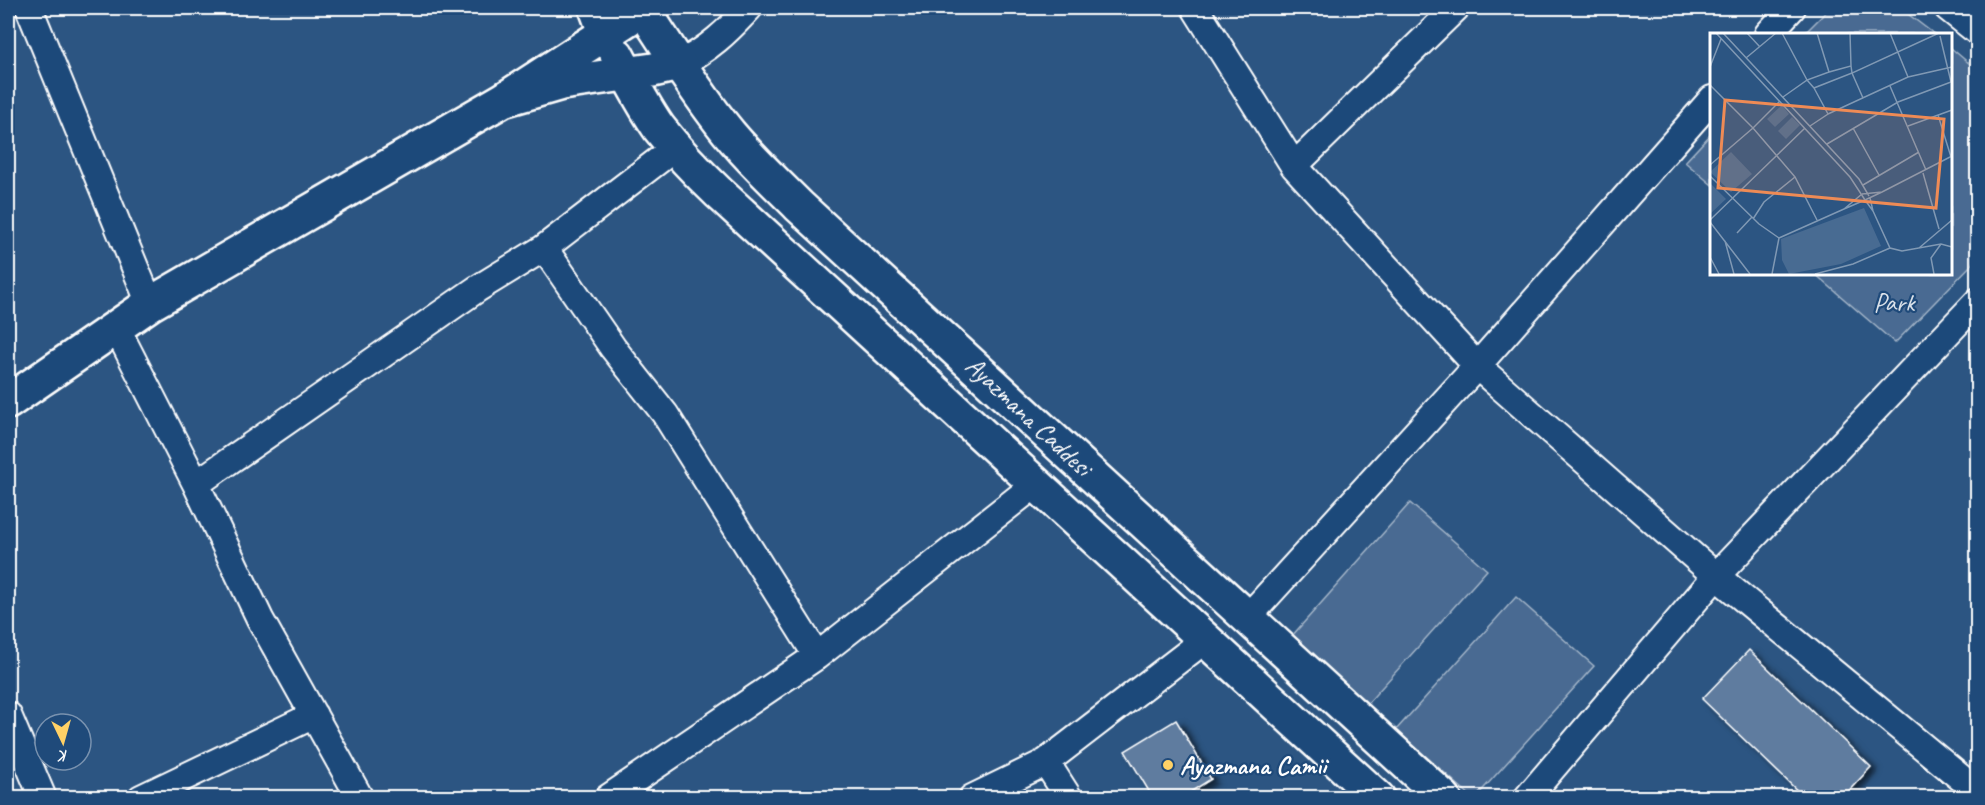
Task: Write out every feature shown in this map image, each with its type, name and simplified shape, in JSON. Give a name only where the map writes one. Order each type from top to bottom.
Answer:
[{"type":"main road","points":[[8,402],[150,304],[503,100],[601,20],[643,8]]},
{"type":"main road","name":"Ayazmana Caddesi","points":[[643,8],[721,124],[754,162],[799,206],[1444,798]]},
{"type":"main road","name":"Ayazmana Caddesi","points":[[601,20],[626,73],[659,128],[719,194],[1378,798]]},
{"type":"main road","points":[[503,100],[562,83],[679,64]]},
{"type":"main road","points":[[1160,598],[1190,564]]},
{"type":"street","points":[[29,8],[150,304]]},
{"type":"street","points":[[679,64],[699,54],[719,39],[749,8]]},
{"type":"street","points":[[1195,8],[1294,166],[1477,366],[1716,576],[1977,792]]},
{"type":"street","points":[[1294,166],[1456,8]]},
{"type":"street","points":[[1769,33],[1792,8]]},
{"type":"street","points":[[1948,8],[1977,32]]},
{"type":"street","points":[[1248,617],[1477,366],[1710,101]]},
{"type":"street","points":[[196,484],[477,289],[544,248],[676,147]]},
{"type":"street","points":[[544,248],[613,348],[665,414],[817,656]]},
{"type":"street","points":[[1527,798],[1716,576],[1977,302]]},
{"type":"street","points":[[116,327],[196,484],[260,619],[360,798]]},
{"type":"street","points":[[608,798],[817,656],[1036,484]]},
{"type":"street","points":[[972,798],[1046,762],[1206,639]]},
{"type":"street","points":[[8,715],[43,798]]},
{"type":"street","points":[[141,798],[314,716]]},
{"type":"street","points":[[1046,762],[1070,798]]},
{"type":"green space","points":[[1830,8],[1900,8],[1933,33],[1805,33]]},
{"type":"green space","name":"Park","points":[[1952,49],[1977,70],[1977,259],[1895,343],[1815,274],[1952,274]]},
{"type":"green space","points":[[1710,135],[1710,183],[1685,162]]},
{"type":"green space","points":[[1410,503],[1487,570],[1367,704],[1291,637]]},
{"type":"green space","points":[[1516,597],[1594,666],[1476,797],[1472,797],[1396,730]]},
{"type":"building","points":[[1749,650],[1871,767],[1842,798],[1805,798],[1702,699]]},
{"type":"building","name":"Ayazmana Camii","points":[[1176,720],[1211,779],[1181,798],[1153,798],[1125,751]]},
{"type":"place","name":"Ayazmana Camii","points":[[1168,765]]}]
